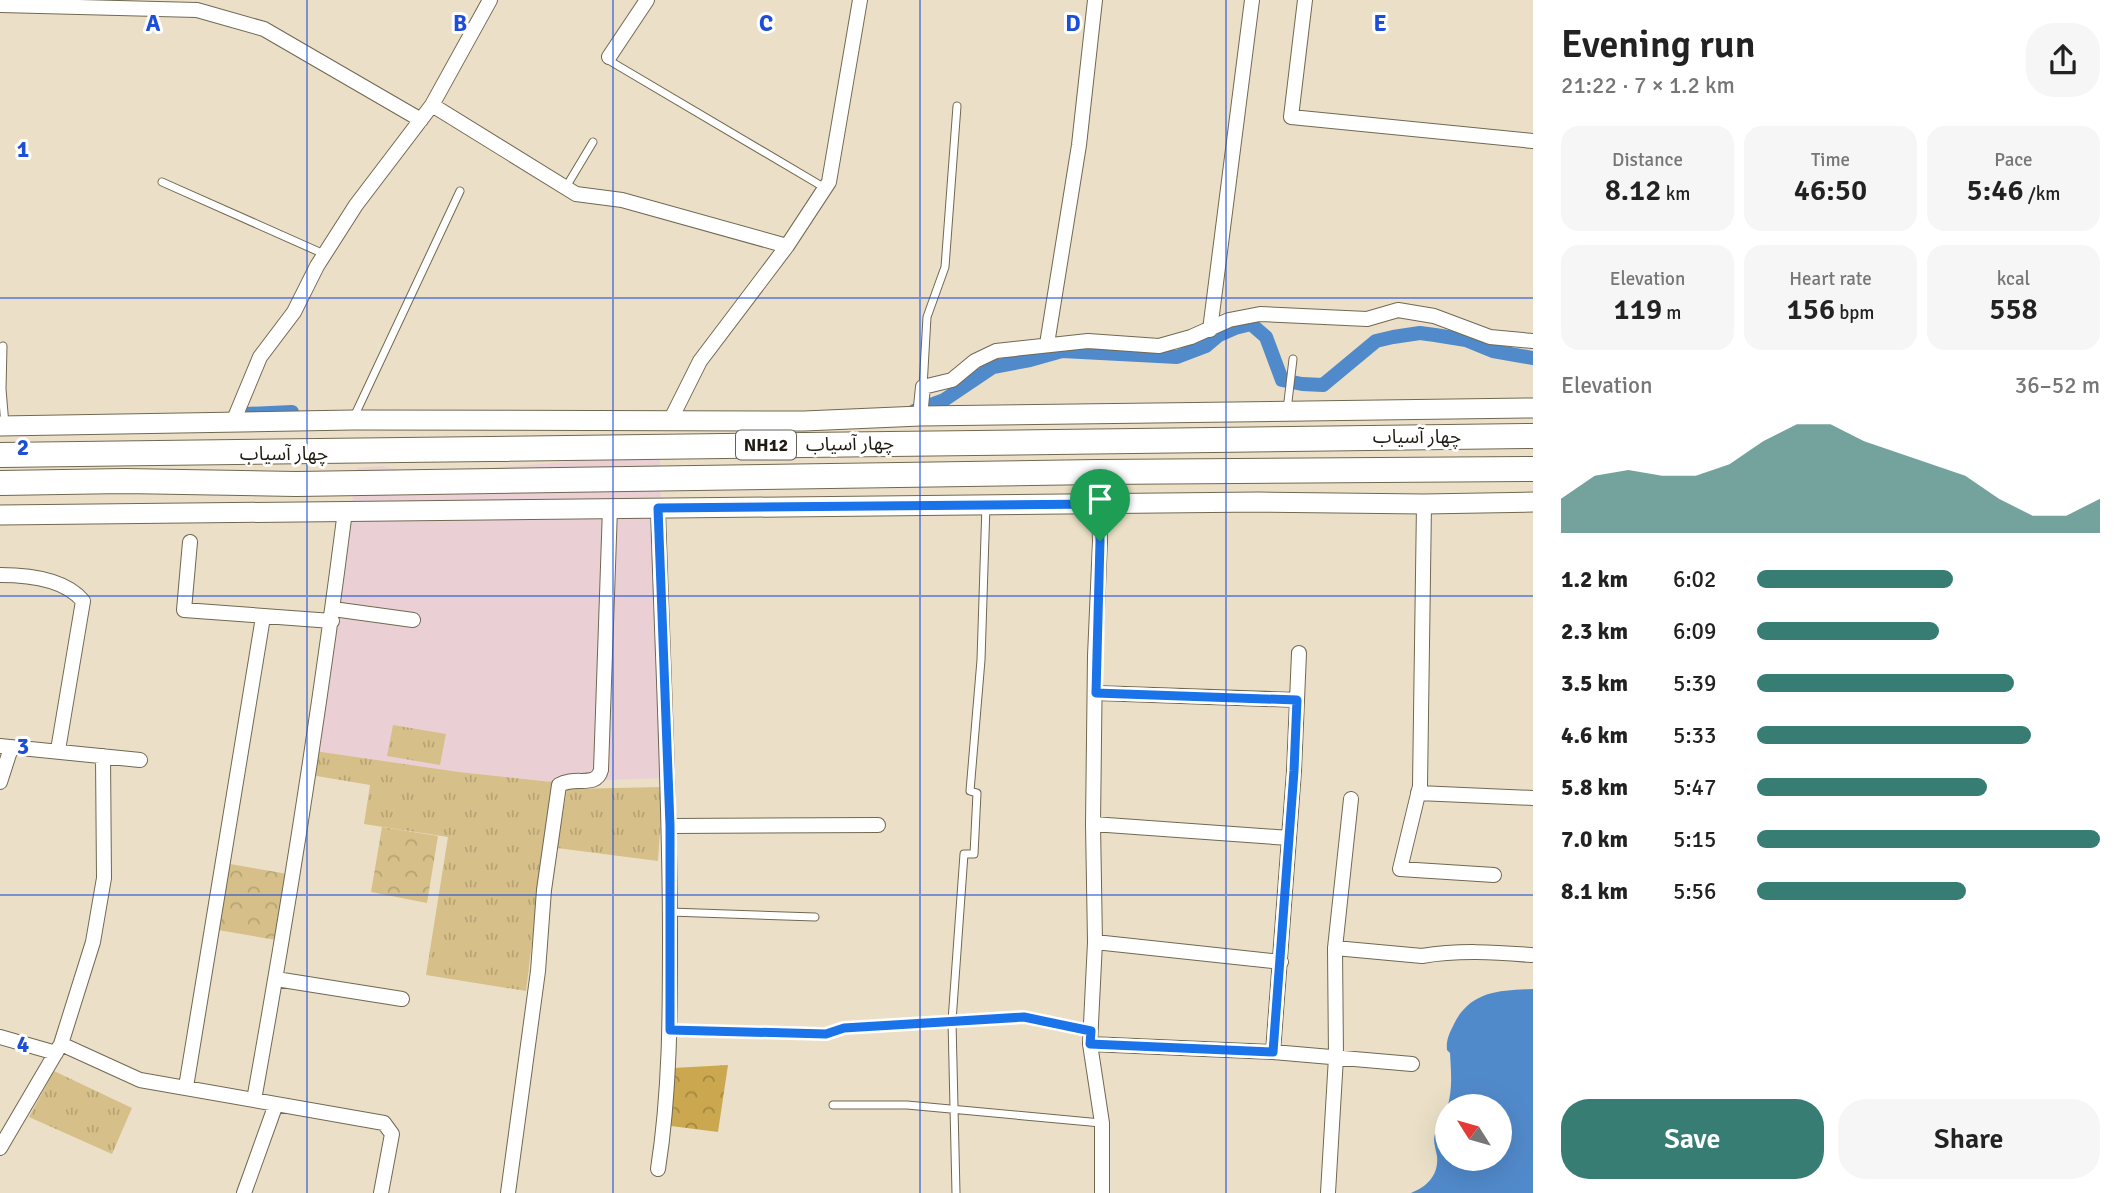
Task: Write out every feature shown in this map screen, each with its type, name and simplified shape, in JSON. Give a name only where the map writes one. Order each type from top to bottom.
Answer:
[{"type":"highway","name":"چهار آسیاب","points":[[0,455],[1533,436]]},
{"type":"highway","points":[[1097,472],[1098,440]]},
{"type":"highway","points":[[124,481],[126,455]]},
{"type":"highway","name":"چهار آسیاب","points":[[0,483],[124,481],[296,484],[1097,472],[1533,470]]},
{"type":"street","points":[[233,422],[260,357],[294,312],[324,254],[356,205],[432,105],[489,0]]},
{"type":"street","points":[[609,57],[647,0]]},
{"type":"street","points":[[673,414],[700,361],[787,246],[830,182],[860,0]]},
{"type":"street","points":[[1047,344],[1079,145],[1096,0]]},
{"type":"street","points":[[1210,330],[1252,0]]},
{"type":"street","points":[[1305,0],[1291,117],[1533,141]]},
{"type":"street","points":[[0,5],[197,10],[264,29],[422,120]]},
{"type":"street","points":[[432,105],[576,194],[622,200],[787,246]]},
{"type":"street","points":[[922,400],[975,360],[996,351],[1088,341],[1159,346],[1210,330],[1229,320],[1260,314],[1367,319],[1398,310],[1434,316],[1490,337],[1533,341]]},
{"type":"street","points":[[3,426],[233,422],[357,411],[673,414],[804,421],[922,400],[1533,408]]},
{"type":"street","points":[[0,515],[1259,502],[1533,502]]},
{"type":"street","points":[[1099,504],[1093,824],[1095,942],[1091,1037],[1102,1123],[1102,1193]]},
{"type":"street","points":[[1424,504],[1420,786],[1400,869],[1494,875]]},
{"type":"street","points":[[508,1193],[538,971],[544,890],[559,785],[567,779],[594,780],[599,777],[601,770],[610,508]]},
{"type":"street","points":[[658,508],[670,826],[670,1030],[665,1124],[658,1169]]},
{"type":"street","points":[[254,1100],[276,979],[332,615],[345,511]]},
{"type":"street","points":[[190,542],[184,610],[263,617],[332,615],[413,620]]},
{"type":"street","points":[[0,575],[49,580],[75,591],[83,601],[58,750]]},
{"type":"street","points":[[186,1087],[263,617]]},
{"type":"street","points":[[1273,1052],[1294,771],[1299,653]]},
{"type":"street","points":[[1096,693],[1297,700]]},
{"type":"street","points":[[0,782],[5,747],[140,760]]},
{"type":"street","points":[[1,1143],[59,1049],[93,942],[104,878],[103,756]]},
{"type":"street","points":[[1418,793],[1533,798]]},
{"type":"street","points":[[1328,1193],[1336,1057],[1335,948],[1351,799]]},
{"type":"street","points":[[1093,824],[1289,838]]},
{"type":"street","points":[[670,826],[878,825]]},
{"type":"street","points":[[1095,942],[1280,962]]},
{"type":"street","points":[[1335,948],[1422,956],[1435,953],[1483,952],[1531,955]]},
{"type":"street","points":[[276,979],[402,999]]},
{"type":"street","points":[[0,1037],[59,1049],[140,1080],[384,1123],[392,1134],[382,1193]]},
{"type":"street","points":[[1091,1037],[1412,1064]]},
{"type":"street","points":[[244,1193],[276,1104]]},
{"type":"lane","points":[[609,57],[610,61],[825,188]]},
{"type":"lane","points":[[922,400],[927,317],[945,267],[957,106]]},
{"type":"lane","points":[[566,187],[593,142]]},
{"type":"lane","points":[[162,182],[324,254]]},
{"type":"lane","points":[[357,411],[460,191]]},
{"type":"lane","points":[[3,346],[3,426]]},
{"type":"lane","points":[[1288,404],[1293,359]]},
{"type":"lane","points":[[956,1193],[952,1021],[964,854],[974,854],[977,793],[970,791],[981,660],[986,505]]},
{"type":"lane","points":[[670,912],[815,917]]},
{"type":"lane","points":[[670,1030],[826,1034],[844,1028],[1024,1017],[1091,1037]]},
{"type":"lane","points":[[833,1105],[907,1105],[1102,1123]]},
{"type":"shaded area","points":[[612,456],[660,459],[667,778],[552,782],[459,772],[315,751],[357,468],[489,468]]},
{"type":"green space","points":[[393,725],[446,734],[440,765],[387,756]]},
{"type":"green space","points":[[315,751],[459,772],[552,782],[526,991],[426,975],[448,837],[364,824],[370,785],[311,775]]},
{"type":"green space","points":[[663,787],[658,861],[557,848],[567,789]]},
{"type":"green space","points":[[382,827],[438,836],[427,903],[371,892]]},
{"type":"green space","points":[[230,864],[288,874],[276,940],[218,930]]},
{"type":"green space","points":[[728,1065],[718,1132],[671,1126],[673,1068]]},
{"type":"green space","points":[[54,1071],[132,1108],[112,1154],[29,1117]]},
{"type":"water","points":[[1533,989],[1533,1193],[1411,1193],[1427,1184],[1435,1171],[1512,1171],[1512,1094],[1450,1094],[1450,1053],[1447,1050],[1449,1034],[1468,1005],[1487,994]]},
{"type":"waterway","points":[[914,411],[944,400],[993,367],[1062,351],[1177,357],[1206,346],[1219,335],[1251,324],[1266,337],[1282,380],[1302,384],[1323,385],[1376,341],[1420,333],[1466,340],[1493,351],[1533,358]]},
{"type":"waterway","points":[[246,414],[292,412]]},
{"type":"route","points":[[1099,504],[1100,541],[1096,693],[1297,700],[1273,1052],[1090,1044],[1091,1031],[1024,1017],[844,1028],[826,1034],[670,1030],[670,826],[658,508],[1099,504]]}]
